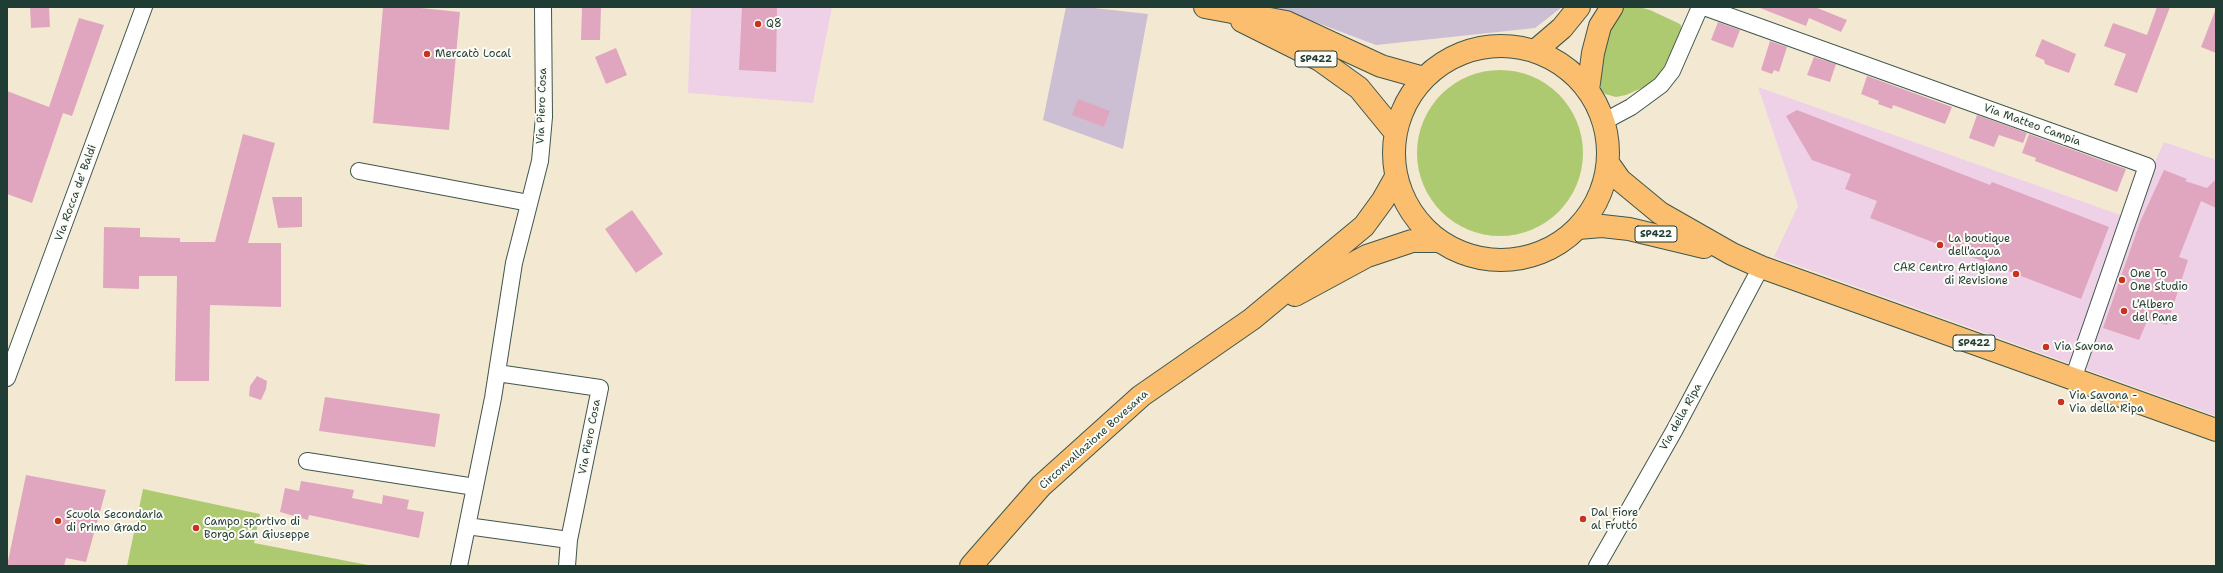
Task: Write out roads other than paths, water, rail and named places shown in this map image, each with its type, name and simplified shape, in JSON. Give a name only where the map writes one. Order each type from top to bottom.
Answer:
[{"type":"main road","points":[[1535,51],[1562,28],[1579,7]]},
{"type":"main road","points":[[1588,90],[1593,53],[1600,26],[1612,7]]},
{"type":"main road","name":"SP422","points":[[1212,8],[1286,22],[1381,66],[1424,78]]},
{"type":"main road","name":"SP422","points":[[1212,8],[1320,60],[1359,88],[1395,132]]},
{"type":"main road","points":[[1506,46],[1535,51],[1564,66],[1588,90],[1597,105],[1604,122],[1608,142],[1608,163],[1603,187],[1593,209],[1578,228],[1562,241],[1545,251],[1518,259],[1491,260],[1464,254],[1440,241],[1420,224],[1405,202],[1396,177],[1393,155],[1395,132],[1401,112],[1411,94],[1424,78],[1448,60],[1476,49],[1506,46]]},
{"type":"main road","name":"SP422","points":[[1608,163],[1620,180],[1660,213],[1732,254],[1761,267],[2216,430]]},
{"type":"main road","name":"Circonvallazione Bovesana","points":[[972,566],[1041,486],[1141,396],[1252,319],[1364,226],[1383,200],[1396,177]]},
{"type":"main road","name":"SP422","points":[[1578,228],[1602,226],[1629,229],[1732,254]]},
{"type":"main road","name":"Circonvallazione Bovesana","points":[[1252,319],[1367,256],[1412,240],[1440,241]]},
{"type":"street","name":"Via Rocca de' Baldi","points":[[7,378],[144,7]]},
{"type":"street","name":"Via Piero Cosa","points":[[459,566],[497,374],[514,262],[540,161],[544,117],[543,7]]},
{"type":"street","points":[[1604,122],[1655,90],[1672,72],[1700,7]]},
{"type":"street","name":"Via Matteo Campia","points":[[1704,7],[2147,166],[2073,379]]},
{"type":"street","points":[[359,171],[530,203]]},
{"type":"street","name":"Via della Ripa","points":[[1598,566],[1674,431],[1761,267]]},
{"type":"street","name":"Via Piero Cosa","points":[[497,374],[600,388],[569,540],[567,566]]},
{"type":"street","points":[[307,461],[475,487]]},
{"type":"street","points":[[467,526],[569,540]]},
{"type":"place","name":"Q8","points":[[758,24]]},
{"type":"place","name":"Mercatò Local","points":[[427,54]]},
{"type":"place","name":"La boutique dell'acqua","points":[[1940,245]]},
{"type":"place","name":"CAR Centro Artigiano di Revisione","points":[[2016,274]]},
{"type":"place","name":"One To One Studio","points":[[2122,280]]},
{"type":"place","name":"L'Albero del Pane","points":[[2124,311]]},
{"type":"place","name":"Via Savona","points":[[2046,347]]},
{"type":"place","name":"Via Savona - Via della Ripa","points":[[2061,402]]},
{"type":"place","name":"Dal Fiore al Frutto","points":[[1583,519]]},
{"type":"place","name":"Scuola Secondaria di Primo Grado","points":[[58,521]]},
{"type":"place","name":"Campo sportivo di Borgo San Giuseppe","points":[[196,528]]}]
